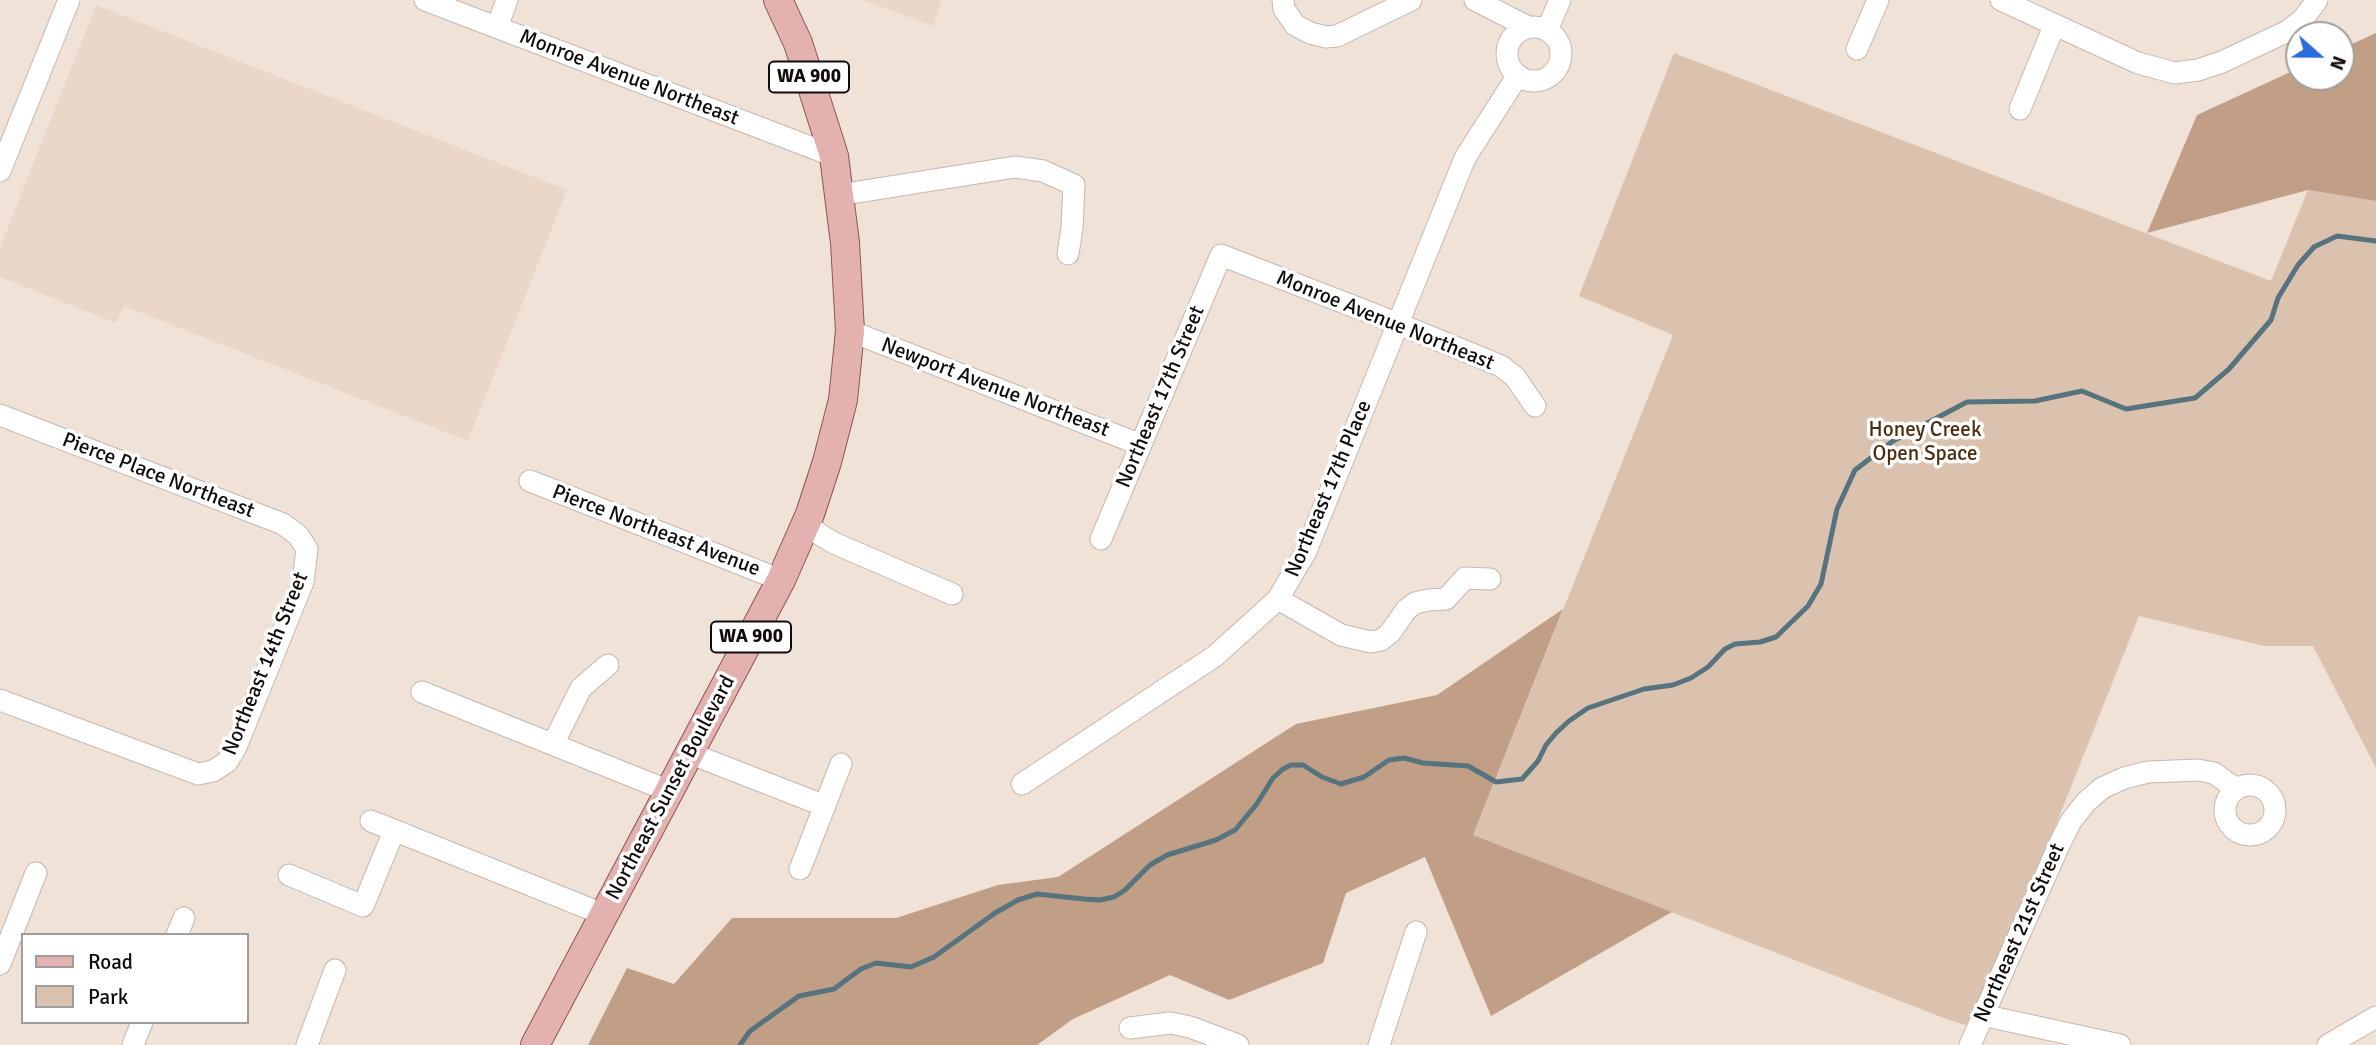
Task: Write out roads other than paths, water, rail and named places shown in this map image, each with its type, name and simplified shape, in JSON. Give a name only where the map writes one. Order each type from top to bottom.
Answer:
[{"type":"main road","name":"Northeast Sunset Boulevard","points":[[535,1045],[781,580],[806,523],[827,463],[843,400],[850,331],[845,243],[834,156],[798,43],[778,0]]},
{"type":"street","points":[[0,171],[69,0]]},
{"type":"street","name":"Monroe Avenue Northeast","points":[[425,0],[834,156]]},
{"type":"street","points":[[496,27],[507,0]]},
{"type":"street","points":[[1283,0],[1284,9],[1295,26],[1326,37],[1337,36],[1410,0]]},
{"type":"street","points":[[1475,0],[1538,29],[1555,37],[1561,54],[1559,64],[1546,78],[1527,80],[1511,68],[1507,58],[1511,38],[1519,31],[1538,29],[1560,0]]},
{"type":"street","points":[[1857,49],[1878,0]]},
{"type":"street","points":[[2001,0],[2138,63],[2175,73],[2198,70],[2221,62],[2288,31],[2303,19],[2317,0]]},
{"type":"street","points":[[2021,108],[2054,26]]},
{"type":"street","name":"Northeast 17th Place","points":[[1022,784],[1215,656],[1278,599],[1306,551],[1465,158],[1518,75]]},
{"type":"street","points":[[839,195],[1015,167],[1043,170],[1074,185],[1068,254]]},
{"type":"street","name":"Monroe Avenue Northeast","points":[[1221,256],[1501,366],[1515,377],[1535,406]]},
{"type":"street","name":"Northeast 17th Street","points":[[1101,538],[1221,256]]},
{"type":"street","name":"Newport Avenue Northeast","points":[[850,331],[1141,445]]},
{"type":"street","name":"Pierce Place Northeast","points":[[0,415],[283,524],[298,535],[307,549]]},
{"type":"street","name":"Pierce Northeast Avenue","points":[[530,481],[781,580]]},
{"type":"street","points":[[806,523],[834,543],[952,594]]},
{"type":"street","name":"Northeast 14th Street","points":[[0,699],[198,774],[213,771],[228,762],[236,747],[303,582],[307,549]]},
{"type":"street","points":[[1278,599],[1341,635],[1371,642],[1390,634],[1406,610],[1415,603],[1446,599],[1465,578],[1490,579]]},
{"type":"street","points":[[553,744],[581,688],[608,665]]},
{"type":"street","points":[[422,692],[669,790]]},
{"type":"street","points":[[689,753],[825,806]]},
{"type":"street","points":[[800,869],[841,764]]},
{"type":"street","name":"Northeast 21st Street","points":[[1970,1045],[2071,821],[2086,802],[2102,788],[2124,778],[2148,772],[2198,770],[2214,773],[2236,789]]},
{"type":"street","points":[[370,821],[605,915]]},
{"type":"street","points":[[289,875],[363,906],[394,831]]},
{"type":"street","points":[[0,964],[36,873]]},
{"type":"street","points":[[1379,1045],[1416,932]]},
{"type":"street","points":[[307,1045],[335,970]]},
{"type":"street","points":[[1982,1015],[2120,1045]]},
{"type":"street","points":[[2328,1045],[2376,1017]]},
{"type":"street","points":[[1130,1028],[1170,1023],[1190,1027],[1238,1045]]},
{"type":"street","points":[[133,1045],[141,1024]]},
{"type":"waterway","points":[[740,1045],[750,1031],[799,996],[834,989],[861,969],[876,963],[911,967],[934,957],[995,913],[1018,900],[1037,894],[1100,900],[1114,897],[1150,865],[1167,855],[1216,840],[1235,830],[1256,805],[1273,778],[1291,765],[1303,765],[1322,777],[1341,784],[1364,777],[1389,760],[1404,758],[1423,763],[1468,766],[1496,782],[1522,779],[1538,761],[1556,733],[1588,708],[1644,689],[1673,685],[1708,667],[1725,649],[1735,644],[1760,642],[1776,637],[1808,606],[1821,584],[1837,509],[1855,470],[1893,441],[1967,402],[2035,401],[2082,391],[2126,409],[2195,398],[2229,369],[2271,320],[2278,298],[2298,265],[2314,247],[2337,236],[2376,241]]},
{"type":"park label","name":"Honey Creek Open Space","points":[[1925,442]]}]
